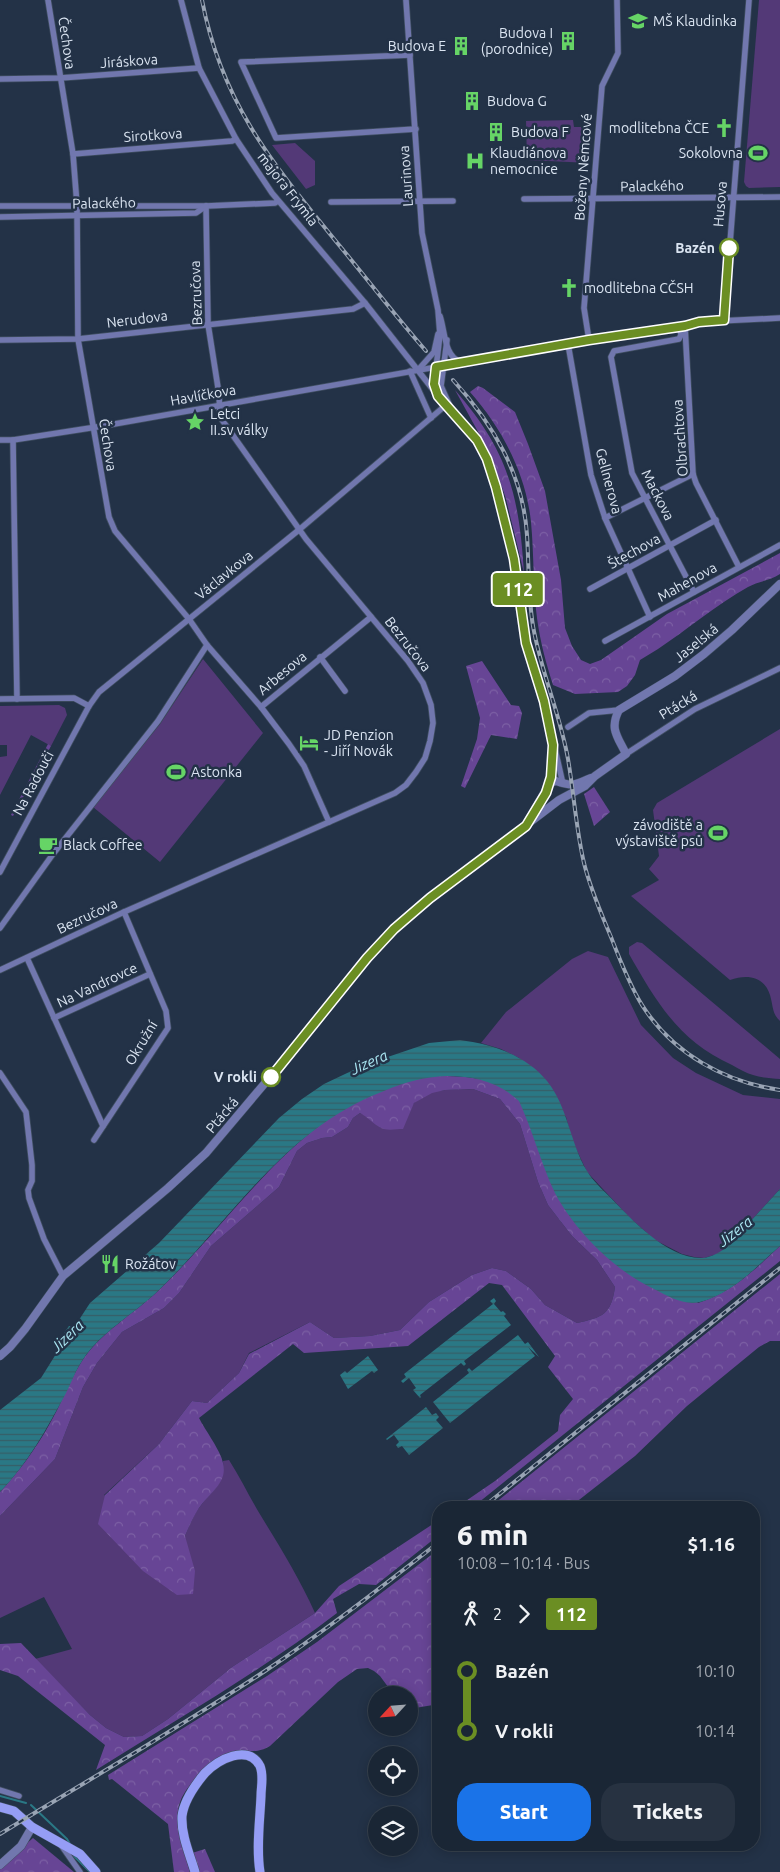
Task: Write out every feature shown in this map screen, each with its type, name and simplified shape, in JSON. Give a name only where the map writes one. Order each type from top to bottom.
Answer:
[{"type":"main road","points":[[195,1872],[182,1826],[182,1817],[186,1803],[190,1794],[207,1772],[226,1759],[244,1754],[256,1760],[262,1772],[259,1828],[260,1872]]},
{"type":"main road","points":[[0,1807],[14,1811],[32,1827],[76,1852],[96,1872]]},
{"type":"street","name":"Čechova","points":[[48,0],[72,154],[77,205],[78,339],[102,489],[109,517],[115,531],[189,619],[207,645],[261,707],[304,766],[329,822]]},
{"type":"street","name":"majora Frymla","points":[[181,0],[199,68],[236,139],[278,201],[365,303],[446,405]]},
{"type":"street","name":"Laurinova","points":[[406,0],[422,233],[438,310],[440,366]]},
{"type":"street","name":"Boženy Němcové","points":[[589,340],[584,308],[602,86],[618,53],[617,0]]},
{"type":"street","name":"Husova","points":[[724,320],[748,0]]},
{"type":"street","points":[[410,55],[241,62],[276,138],[416,129]]},
{"type":"street","name":"Jiráskova","points":[[0,78],[60,78],[199,68]]},
{"type":"street","name":"Sirotkova","points":[[72,154],[232,141],[236,139]]},
{"type":"street","name":"Palackého","points":[[524,199],[780,197]]},
{"type":"street","name":"Palackého","points":[[1,206],[206,206],[275,203],[278,201]]},
{"type":"street","points":[[331,202],[453,201]]},
{"type":"street","points":[[1,206],[1,217]]},
{"type":"street","name":"Palackého","points":[[1,217],[196,213],[206,206]]},
{"type":"street","name":"Bezručova","points":[[0,970],[124,912],[382,799],[406,785],[425,758],[430,740],[433,723],[431,705],[423,683],[408,661],[306,539],[224,423],[219,413],[220,404],[208,324],[206,206]]},
{"type":"street","name":"Nerudova","points":[[0,340],[78,339],[353,309],[365,303]]},
{"type":"street","points":[[438,310],[450,353],[454,359],[461,363]]},
{"type":"street","points":[[441,379],[448,370],[461,363],[589,340],[682,327],[699,322],[780,318]]},
{"type":"street","points":[[418,370],[434,352],[438,322]]},
{"type":"street","name":"Mackova","points":[[682,327],[679,339],[614,351],[611,357],[632,473],[694,592]]},
{"type":"street","name":"Olbrachtova","points":[[682,327],[693,474],[739,567]]},
{"type":"street","points":[[438,396],[434,384],[447,340]]},
{"type":"street","name":"Gellnerova","points":[[568,344],[591,475],[605,518],[650,616]]},
{"type":"street","name":"Havlíčkova","points":[[0,440],[13,440],[93,427],[461,363]]},
{"type":"street","points":[[440,366],[442,391],[453,412]]},
{"type":"street","points":[[410,371],[430,418]]},
{"type":"street","points":[[446,405],[477,440],[487,459],[496,487],[514,559],[526,643],[544,701],[563,784],[562,796],[558,800],[550,800],[546,793],[549,784],[553,745]]},
{"type":"street","name":"Václavkova","points":[[89,706],[103,688],[300,529],[446,405]]},
{"type":"street","points":[[13,440],[17,699]]},
{"type":"street","points":[[605,518],[693,474]]},
{"type":"street","name":"Štechova","points":[[590,589],[716,520]]},
{"type":"street","name":"Mahenova","points":[[605,641],[780,545]]},
{"type":"street","name":"Jaselská","points":[[568,727],[589,713],[619,710],[675,676],[732,630],[780,584]]},
{"type":"street","name":"Arbesova","points":[[261,707],[371,617]]},
{"type":"street","points":[[0,928],[53,854],[158,721],[207,645]]},
{"type":"street","name":"Arbesova","points":[[320,658],[345,691]]},
{"type":"street","name":"Ptácká","points":[[0,1356],[25,1329],[63,1276],[168,1188],[206,1153],[373,952],[404,920],[558,800],[585,786],[595,776],[626,754],[695,708],[780,668]]},
{"type":"street","points":[[0,699],[74,698],[89,706]]},
{"type":"street","name":"Na Radouči","points":[[0,872],[89,706]]},
{"type":"street","points":[[619,710],[615,717],[614,728],[626,754]]},
{"type":"street","name":"Ptácká","points":[[563,784],[572,785],[595,776]]},
{"type":"street","points":[[549,784],[556,780],[563,784]]},
{"type":"street","name":"Ptácká","points":[[526,826],[546,793]]},
{"type":"street","name":"Okružní","points":[[94,1140],[168,1028],[166,1011],[124,912]]},
{"type":"street","points":[[27,958],[103,1126]]},
{"type":"street","name":"Na Vandrovce","points":[[54,1018],[150,974]]},
{"type":"street","points":[[0,1073],[26,1112],[32,1165],[32,1181],[28,1190],[29,1198],[44,1239],[63,1276]]},
{"type":"street","points":[[0,1790],[19,1796]]},
{"type":"street","points":[[0,1866],[21,1846],[32,1827]]},
{"type":"street","points":[[63,1845],[80,1872]]},
{"type":"shaded area","points":[[759,0],[780,0],[780,187],[749,188],[744,182]]},
{"type":"shaded area","points":[[573,120],[574,127],[585,127],[585,133],[592,133],[590,163],[527,160],[526,121]]},
{"type":"shaded area","points":[[295,143],[315,161],[315,185],[306,189],[272,145]]},
{"type":"shaded area","name":"Astonka","points":[[203,659],[263,733],[160,862],[93,807],[160,724]]},
{"type":"shaded area","points":[[59,705],[65,708],[67,715],[51,746],[31,735],[0,795],[0,757],[7,756],[7,745],[0,745],[0,706]]},
{"type":"shaded area","name":"závodiště a výstaviště psů","points":[[780,729],[780,1021],[774,1012],[770,995],[764,984],[759,980],[749,977],[730,980],[631,896],[659,880],[649,869],[659,856],[653,810],[657,803]]},
{"type":"shaded area","points":[[637,942],[642,943],[780,1059],[780,1079],[760,1077],[742,1071],[697,1044],[684,1032],[671,1019],[649,989],[629,954],[629,947]]},
{"type":"shaded area","points":[[588,951],[608,957],[641,1025],[673,1058],[696,1073],[743,1095],[780,1099],[780,1189],[727,1247],[718,1254],[704,1258],[682,1254],[655,1240],[630,1218],[587,1172],[572,1140],[566,1117],[519,1058],[501,1049],[481,1043],[506,1012],[572,959]]},
{"type":"shaded area","points":[[473,1089],[500,1099],[520,1124],[538,1182],[548,1205],[572,1236],[597,1260],[615,1287],[611,1304],[599,1316],[577,1323],[545,1305],[531,1289],[506,1271],[492,1268],[472,1275],[429,1302],[400,1330],[370,1336],[334,1338],[310,1322],[249,1353],[239,1373],[207,1403],[192,1401],[159,1444],[104,1495],[185,1536],[197,1511],[220,1482],[223,1461],[229,1460],[281,1548],[315,1613],[232,1667],[168,1719],[142,1736],[124,1737],[106,1728],[90,1715],[35,1659],[72,1649],[44,1597],[0,1618],[0,1516],[55,1459],[83,1387],[97,1363],[122,1332],[164,1308],[179,1293],[211,1246],[279,1187],[297,1151],[307,1143],[332,1137],[348,1127],[353,1118],[360,1113],[367,1116],[381,1128],[402,1129],[414,1103],[426,1094],[441,1090]]},
{"type":"green space","points":[[478,386],[515,412],[528,444],[545,491],[561,580],[565,628],[572,646],[581,660],[590,664],[601,660],[667,614],[780,553],[780,574],[752,585],[736,594],[640,660],[635,675],[627,686],[618,692],[575,694],[553,685],[537,618],[531,522],[524,486],[511,452],[502,436],[470,392]]},
{"type":"green space","points":[[455,390],[487,433],[499,454],[507,475],[519,520],[524,573],[506,499],[492,457]]},
{"type":"green space","points":[[482,661],[511,705],[519,706],[522,713],[517,739],[491,735],[465,788],[461,786],[477,739],[480,718],[466,666]]},
{"type":"green space","points":[[48,744],[51,746],[13,816],[11,815]]},
{"type":"green space","points":[[594,787],[610,812],[594,826],[584,794]]},
{"type":"green space","points":[[433,1076],[456,1076],[491,1082],[511,1092],[519,1100],[529,1122],[698,1303],[733,1286],[752,1272],[780,1246],[780,1261],[480,1501],[466,1501],[495,1481],[558,1431],[560,1415],[573,1399],[548,1367],[555,1356],[502,1285],[489,1283],[408,1346],[304,1353],[293,1344],[199,1418],[222,1458],[224,1470],[220,1482],[199,1508],[185,1536],[195,1571],[193,1594],[177,1595],[143,1571],[98,1524],[105,1495],[159,1444],[192,1401],[207,1403],[239,1373],[249,1354],[310,1322],[334,1338],[370,1336],[400,1330],[429,1302],[472,1275],[492,1268],[506,1271],[531,1289],[545,1305],[577,1323],[599,1316],[611,1304],[615,1287],[597,1260],[572,1236],[548,1205],[538,1182],[520,1124],[500,1099],[473,1089],[445,1090],[432,1093],[414,1103],[403,1129],[383,1129],[360,1113],[353,1118],[348,1127],[332,1137],[307,1143],[297,1151],[279,1187],[211,1246],[179,1293],[164,1308],[122,1332],[97,1363],[83,1387],[55,1459],[0,1516],[0,1492],[39,1442],[77,1369],[99,1341],[159,1290],[280,1160],[313,1131],[348,1107],[388,1088]]},
{"type":"green space","points":[[780,1274],[780,1341],[770,1341],[759,1347],[687,1406],[635,1456],[578,1501],[497,1501]]},
{"type":"green space","points":[[432,1525],[432,1541],[376,1585],[359,1584],[333,1599],[337,1613],[279,1655],[96,1770],[105,1745],[18,1676],[0,1670],[0,1644],[21,1643],[90,1715],[106,1728],[124,1737],[142,1736],[168,1719],[232,1667],[315,1613],[339,1586]]},
{"type":"green space","points":[[432,1554],[432,1705],[418,1708],[418,1686],[387,1686],[374,1671],[368,1668],[357,1669],[338,1682],[270,1746],[261,1750],[241,1753],[218,1762],[192,1783],[180,1801],[178,1811],[178,1824],[190,1872],[174,1872],[168,1824],[112,1779],[109,1780],[108,1775],[267,1676],[317,1642]]},
{"type":"green space","points":[[33,1838],[74,1872],[0,1872],[0,1867]]},
{"type":"green space","points":[[205,1849],[215,1872],[197,1872],[192,1853]]},
{"type":"water","name":"Jizera","points":[[460,1040],[484,1044],[508,1052],[539,1072],[560,1102],[581,1160],[589,1175],[629,1216],[664,1245],[690,1257],[710,1257],[727,1247],[780,1189],[780,1246],[743,1279],[723,1293],[694,1303],[670,1297],[625,1272],[597,1248],[573,1222],[550,1182],[519,1101],[511,1094],[486,1081],[467,1077],[447,1076],[407,1083],[384,1091],[349,1108],[317,1128],[288,1152],[160,1289],[108,1332],[90,1350],[36,1446],[0,1492],[0,1410],[41,1378],[66,1338],[64,1333],[69,1326],[75,1326],[90,1303],[159,1243],[279,1118],[302,1099],[324,1084],[364,1065],[429,1043]]},
{"type":"water","points":[[494,1298],[496,1301],[494,1304],[501,1312],[503,1311],[506,1314],[504,1316],[511,1325],[464,1361],[466,1364],[464,1366],[461,1363],[420,1395],[420,1398],[413,1390],[416,1388],[409,1378],[403,1383],[401,1381],[406,1377],[404,1374],[493,1304],[490,1301]]},
{"type":"water","points":[[518,1335],[525,1344],[528,1342],[539,1357],[528,1347],[535,1356],[450,1423],[433,1402],[469,1373],[467,1370],[469,1368],[472,1371]]},
{"type":"water","points":[[368,1356],[378,1370],[374,1373],[372,1371],[348,1389],[340,1375],[345,1371],[347,1373]]},
{"type":"water","points":[[426,1407],[432,1415],[436,1413],[439,1417],[436,1420],[443,1428],[409,1455],[402,1446],[398,1448],[396,1445],[399,1442],[394,1435],[386,1439]]},
{"type":"waterway","points":[[0,1796],[26,1803]]},
{"type":"waterway","points":[[31,1805],[70,1844]]},
{"type":"waterway","points":[[74,1856],[90,1872]]},
{"type":"railway","points":[[202,0],[211,37],[223,71],[237,103],[254,132],[293,188],[426,351]]},
{"type":"railway","points":[[453,380],[468,397],[493,432],[512,471],[519,491],[527,535],[529,592],[536,643],[565,742],[579,837],[589,882],[621,963],[642,1005],[669,1038],[685,1051],[720,1073],[760,1086],[780,1090]]},
{"type":"railway","points":[[491,1501],[780,1268]]},
{"type":"railway","points":[[0,1834],[265,1671],[353,1608],[432,1547]]},
{"type":"bus line","name":"112","points":[[271,1077],[367,958],[394,929],[430,898],[526,826],[546,793],[551,777],[553,745],[544,701],[526,643],[514,559],[496,487],[487,459],[477,440],[438,396],[434,384],[436,367],[589,340],[685,326],[699,322],[724,320],[729,248]]},
{"type":"place","name":"MŠ Klaudinka","points":[[638,21]]},
{"type":"place","name":"Budova I (porodnice)","points":[[568,41]]},
{"type":"place","name":"Budova E","points":[[461,46]]},
{"type":"place","name":"Budova G","points":[[472,101]]},
{"type":"place","name":"modlitebna ČCE","points":[[724,128]]},
{"type":"place","name":"Budova F","points":[[496,132]]},
{"type":"place","name":"Sokolovna","points":[[758,153]]},
{"type":"place","name":"Klaudiánova nemocnice","points":[[475,161]]},
{"type":"place","name":"Bazén","points":[[729,248]]},
{"type":"place","name":"modlitebna CČSH","points":[[569,288]]},
{"type":"place","name":"Letci II.sv války","points":[[195,422]]},
{"type":"place","name":"JD Penzion - Jiří Novák","points":[[309,743]]},
{"type":"place","name":"Astonka","points":[[176,772]]},
{"type":"place","name":"závodiště a výstaviště psů","points":[[718,833]]},
{"type":"place","name":"Black Coffee","points":[[48,845]]},
{"type":"place","name":"V rokli","points":[[271,1077]]},
{"type":"place","name":"Rožátov","points":[[110,1264]]}]
